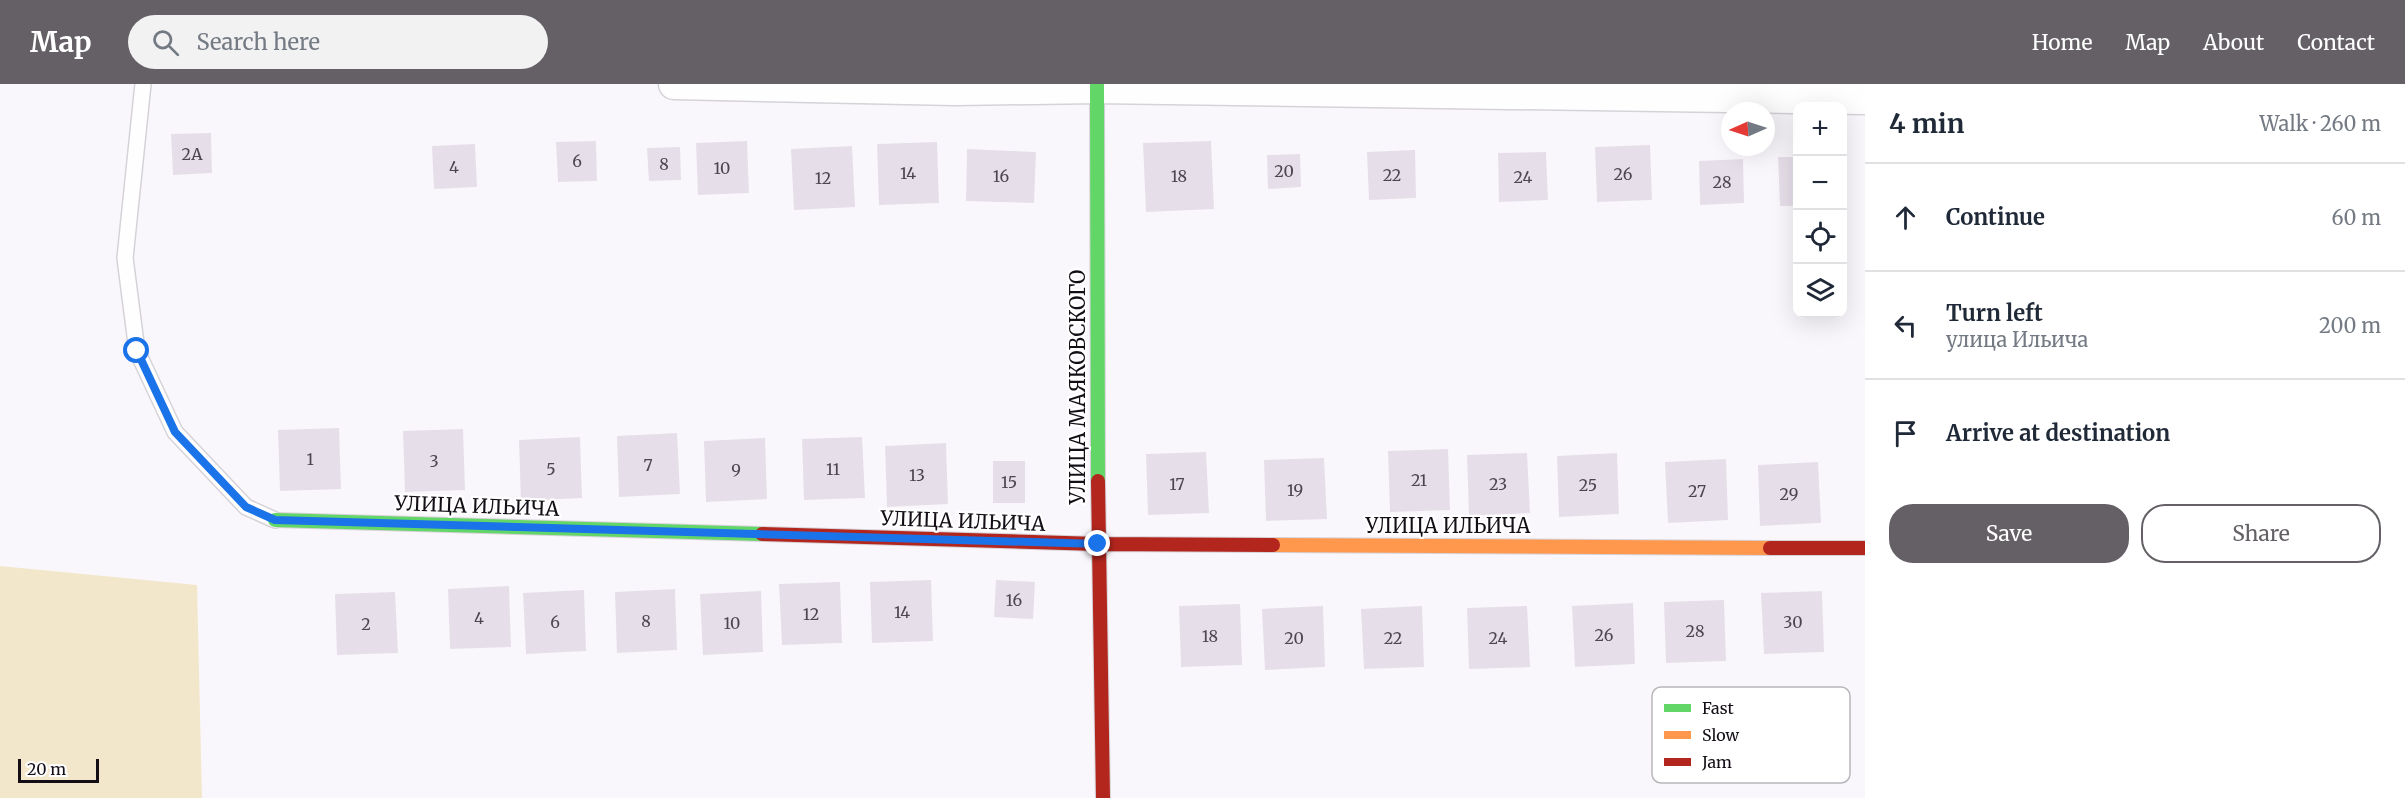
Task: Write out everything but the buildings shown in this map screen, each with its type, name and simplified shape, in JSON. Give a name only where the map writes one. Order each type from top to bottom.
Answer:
[{"type":"street","points":[[674,84],[955,90],[1097,86],[1865,99]]},
{"type":"street","name":"УЛИЦА МАЯКОВСКОГО","points":[[1097,86],[1098,544],[1103,798]]},
{"type":"street","name":"УЛИЦА ИЛЬИЧА","points":[[275,520],[1098,544],[1865,548]]},
{"type":"lane","points":[[143,84],[125,258],[137,351],[175,432],[246,507],[275,520]]},
{"type":"shaded area","points":[[0,566],[197,585],[202,798],[0,798]]},
{"type":"traffic: fast","points":[[1097,84],[1098,481]]},
{"type":"traffic: fast","points":[[275,520],[762,534]]},
{"type":"traffic: slow","points":[[1273,545],[1770,548]]},
{"type":"traffic: jam","points":[[1098,481],[1103,798]]},
{"type":"traffic: jam","points":[[762,534],[1098,544],[1273,545]]},
{"type":"traffic: jam","points":[[1770,548],[1865,548]]},
{"type":"route","points":[[137,351],[175,432],[246,507],[275,520],[1098,544]]}]
